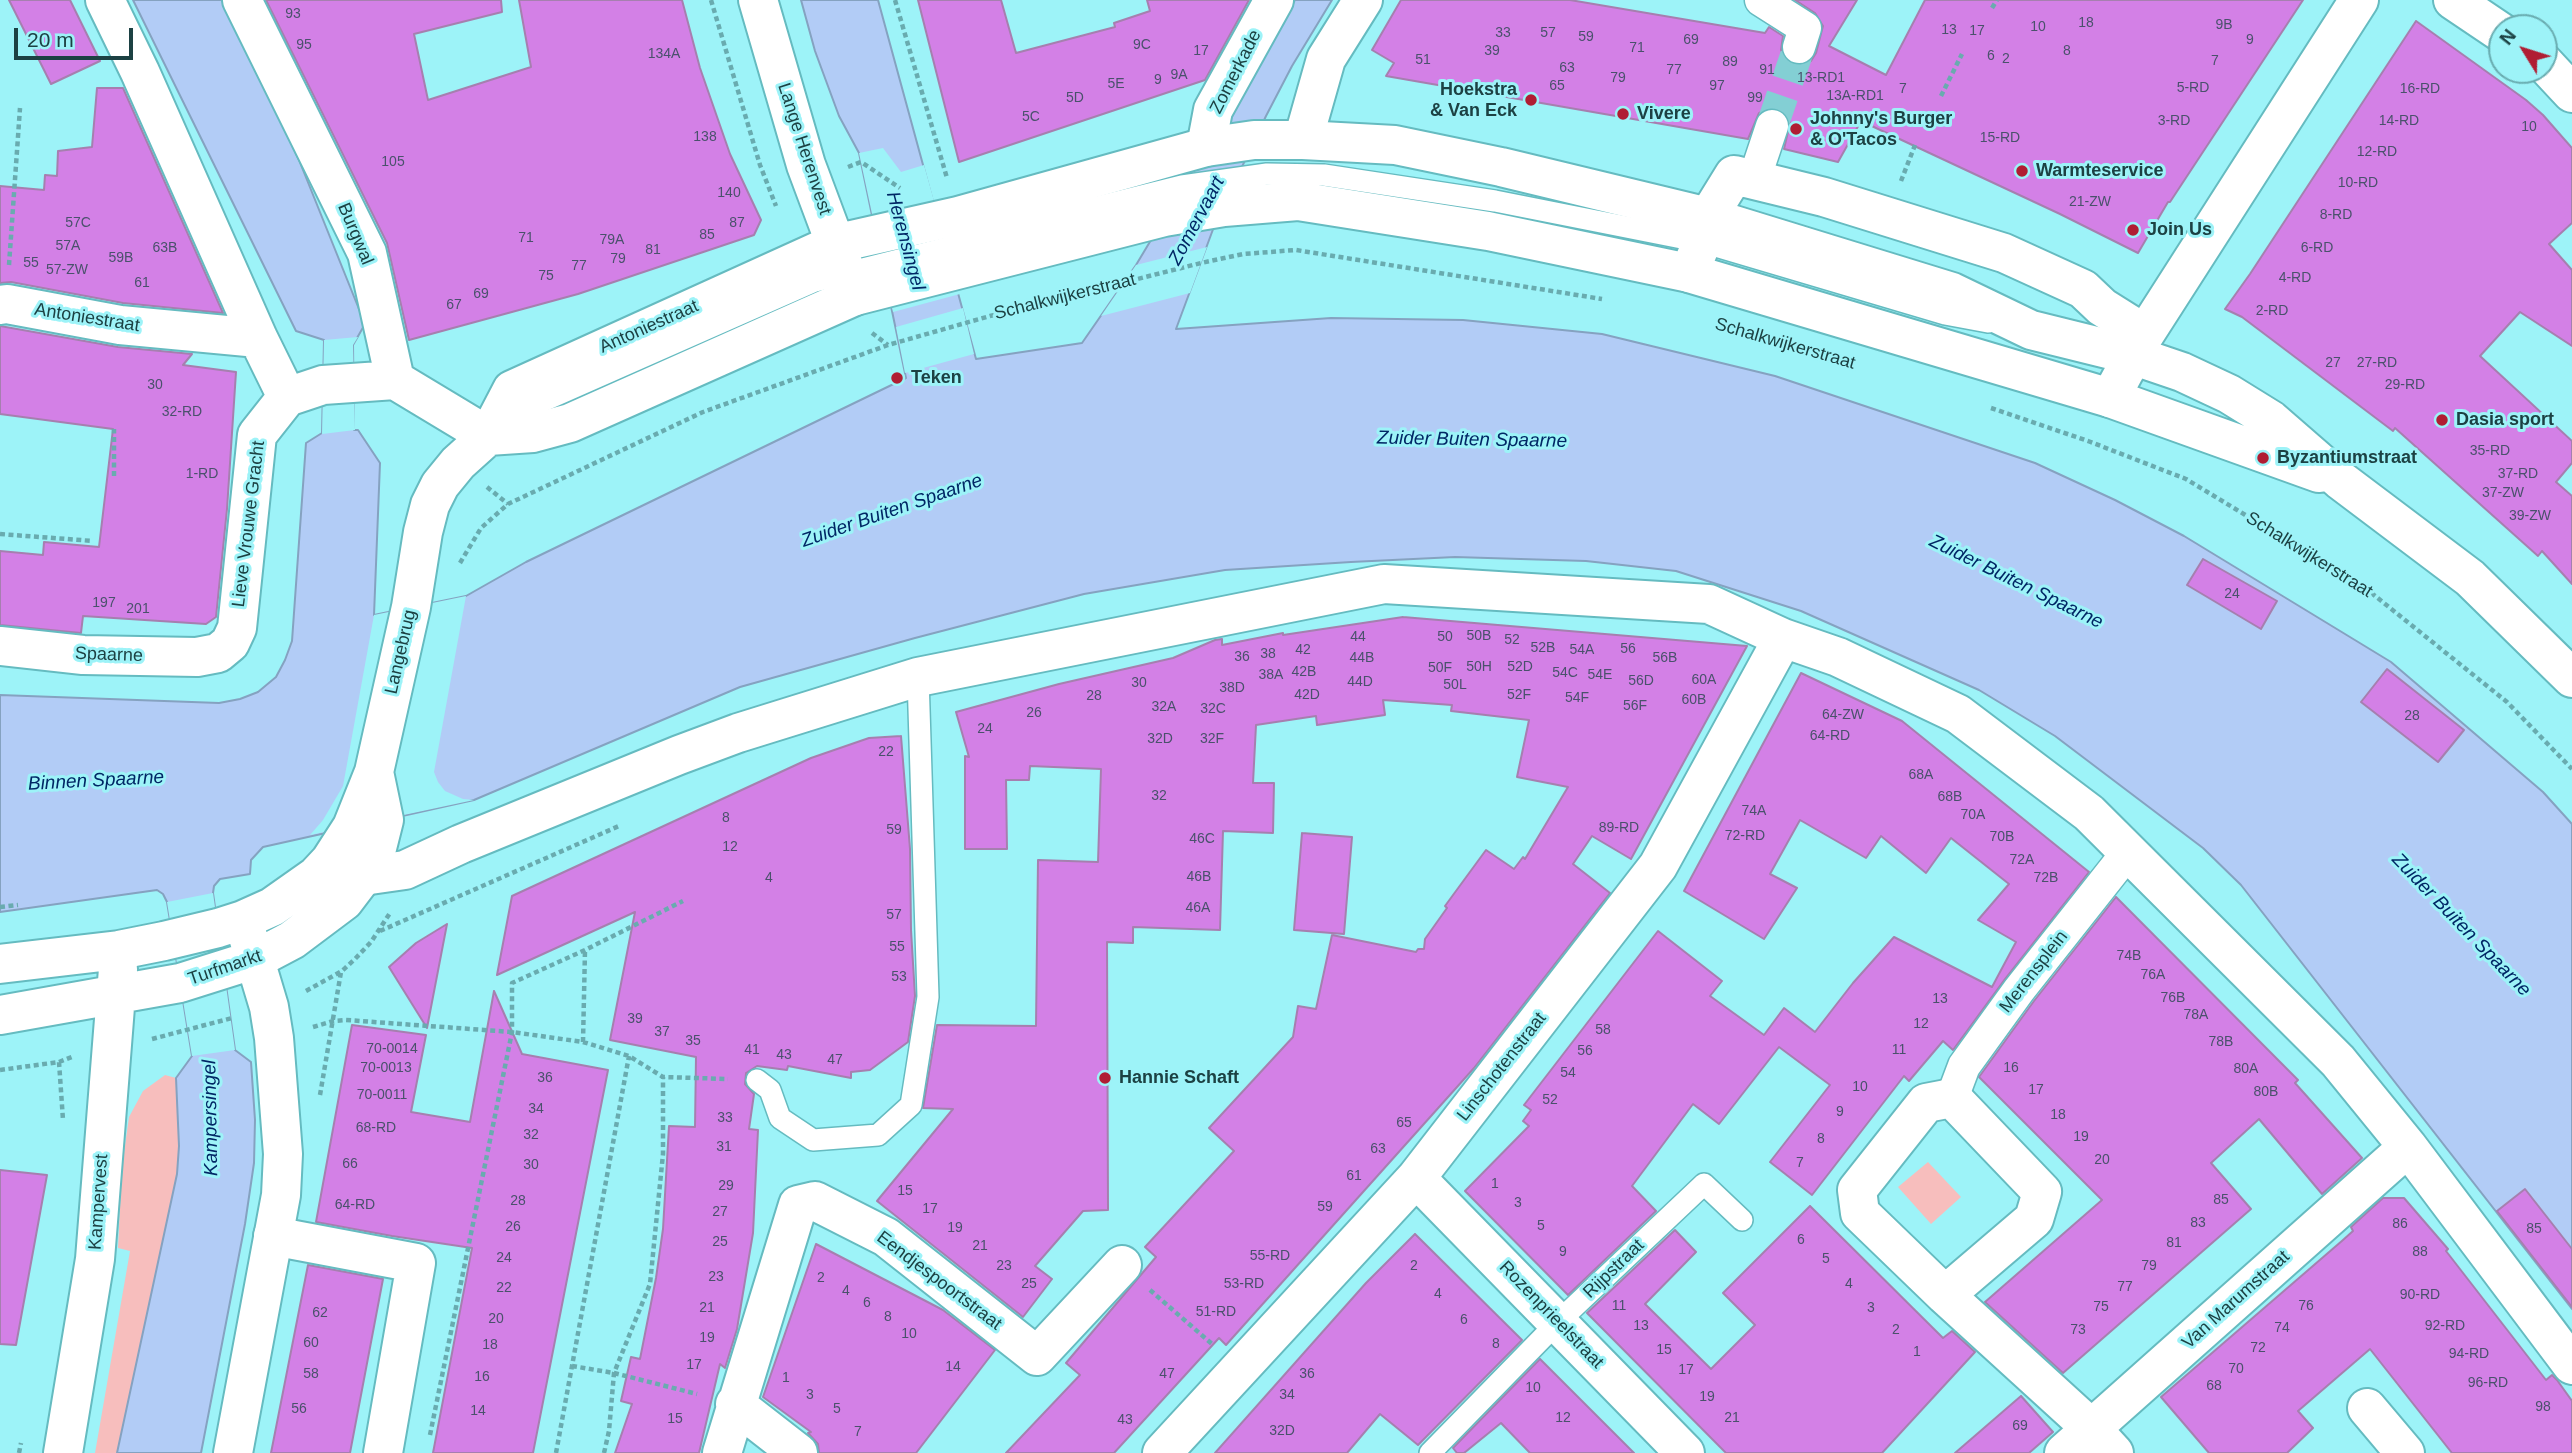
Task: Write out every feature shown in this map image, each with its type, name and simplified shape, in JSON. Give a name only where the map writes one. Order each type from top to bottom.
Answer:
[{"type":"street","points":[[105,0],[287,397],[339,384],[395,380],[488,436],[533,433],[570,423],[864,267],[954,245],[1206,147],[1254,141],[1303,140],[1395,145],[1501,167],[2110,398],[2340,480]]},
{"type":"street","name":"Burgwal","points":[[242,0],[367,253],[395,380]]},
{"type":"street","name":"Lange Herenvest","points":[[758,0],[806,165],[864,267]]},
{"type":"street","name":"Zomerkade","points":[[1206,147],[1213,110],[1274,0]]},
{"type":"street","points":[[1303,140],[1326,60],[1363,0]]},
{"type":"street","points":[[1761,0],[1805,28],[1799,47]]},
{"type":"street","points":[[2110,398],[2138,344],[2359,0]]},
{"type":"street","points":[[2453,0],[2488,24]]},
{"type":"street","points":[[2558,78],[2572,93]]},
{"type":"street","points":[[1754,180],[1772,126]]},
{"type":"street","points":[[1700,244],[1734,175],[1824,197],[2004,253],[2083,289],[2138,344],[2182,372],[2229,394],[2272,420],[2340,480],[2470,578],[2572,678]]},
{"type":"street","points":[[864,267],[954,245],[1230,192],[1488,231],[1700,244],[1952,292],[2031,330],[2138,344]]},
{"type":"street","name":"Antoniestraat","points":[[423,532],[430,505],[440,485],[458,463],[488,436],[512,390],[864,267]]},
{"type":"street","name":"Antoniestraat","points":[[3,305],[120,325],[258,338]]},
{"type":"street","name":"Lieve Vrouwe Gracht","points":[[218,653],[230,643],[237,628],[257,435],[287,397]]},
{"type":"street","name":"Langebrug","points":[[368,823],[374,772],[411,607],[423,532]]},
{"type":"street","points":[[316,876],[363,876],[405,870],[461,844],[679,755],[738,733],[918,677],[1384,584],[1709,604],[1783,638],[1838,657],[1958,714],[2089,813],[2338,1061],[2408,1147],[2572,1365]]},
{"type":"street","name":"Linschotenstraat","points":[[1162,1453],[1416,1178],[1658,866],[1783,638]]},
{"type":"street","name":"Spaarne","points":[[0,646],[83,655],[197,657],[218,653]]},
{"type":"street","points":[[0,964],[119,950],[230,924],[272,907],[316,876],[368,823]]},
{"type":"street","name":"Turfmarkt","points":[[0,1015],[180,983],[240,965],[292,940],[344,901],[363,876],[377,848],[368,823]]},
{"type":"street","name":"Merensplein","points":[[1952,1098],[1964,1066],[2019,989],[2128,852]]},
{"type":"street","points":[[230,924],[240,965],[269,1007],[284,1154],[281,1195],[233,1453]]},
{"type":"street","name":"Kampervest","points":[[63,1453],[95,1259],[119,950]]},
{"type":"street","points":[[1945,1296],[2034,1219],[2042,1192],[1952,1098],[1926,1103],[1857,1189],[1860,1213],[2090,1445]]},
{"type":"street","name":"Van Marumstraat","points":[[2090,1445],[2408,1147]]},
{"type":"street","name":"Rozenprieelstraat","points":[[1416,1178],[1685,1453]]},
{"type":"street","name":"Eendjespoortstraat","points":[[735,1404],[798,1205],[815,1201],[886,1237],[1037,1356],[1122,1265]]},
{"type":"street","points":[[273,1236],[416,1263],[383,1453]]},
{"type":"street","points":[[722,1453],[735,1404],[798,1453]]},
{"type":"street","points":[[2367,1408],[2405,1453]]},
{"type":"lane","points":[[757,1080],[770,1090],[780,1118],[813,1140],[878,1135],[911,1105],[928,997],[918,677]]},
{"type":"lane","name":"Rijpstraat","points":[[1430,1453],[1558,1322],[1704,1184],[1742,1220]]},
{"type":"path","points":[[895,0],[954,245],[990,316]]},
{"type":"path","points":[[1992,8],[1997,0]]},
{"type":"path","points":[[1941,96],[1962,54]]},
{"type":"path","points":[[3,305],[20,107]]},
{"type":"path","points":[[861,162],[911,195]]},
{"type":"path","name":"Schalkwijkerstraat","points":[[457,572],[470,545],[495,513],[508,504],[703,412],[899,342],[990,316],[1201,263],[1243,254],[1296,250],[1613,301]]},
{"type":"path","name":"Schalkwijkerstraat","points":[[1991,408],[2088,441],[2186,479],[2364,587],[2507,702],[2572,769]]},
{"type":"path","points":[[114,429],[114,476]]},
{"type":"path","points":[[0,534],[93,541]]},
{"type":"path","points":[[427,1448],[512,1032],[512,983],[684,901]]},
{"type":"path","points":[[0,907],[18,905]]},
{"type":"path","points":[[342,971],[379,931]]},
{"type":"path","points":[[583,1042],[585,950]]},
{"type":"path","points":[[188,1031],[230,1019]]},
{"type":"path","points":[[274,1038],[333,1021],[346,1020],[512,1032],[583,1042],[629,1056],[663,1077],[757,1080]]},
{"type":"path","points":[[556,1453],[629,1056]]},
{"type":"path","points":[[0,1070],[59,1062],[64,1129]]},
{"type":"path","points":[[604,1453],[609,1431],[614,1373],[650,1284],[663,1154],[663,1077]]},
{"type":"path","points":[[1122,1265],[1240,1367]]},
{"type":"path","points":[[572,1366],[614,1373],[735,1404]]},
{"type":"path","points":[[19,1453],[22,1440]]},
{"type":"shaded area","points":[[165,1075],[176,1078],[179,1146],[177,1174],[117,1453],[95,1453],[130,1251],[118,1248],[122,1167],[129,1117],[143,1091]]},
{"type":"shaded area","points":[[1928,1162],[1961,1197],[1931,1224],[1898,1187]]},
{"type":"water","points":[[133,0],[224,0],[299,160],[365,324],[353,345],[354,430],[358,430],[380,463],[374,615],[466,596],[526,562],[906,378],[859,153],[839,116],[815,51],[801,0],[878,0],[976,359],[1082,343],[1136,265],[1295,0],[1332,0],[1292,66],[1266,116],[1215,224],[1176,329],[1331,318],[1463,320],[1602,334],[1775,376],[2035,463],[2115,500],[2184,536],[2391,662],[2543,792],[2572,824],[2572,1309],[2241,885],[2203,848],[2055,736],[1979,690],[1801,611],[1676,571],[1586,561],[1455,557],[1351,562],[1225,570],[1084,594],[915,638],[740,687],[474,800],[263,847],[251,860],[250,874],[220,879],[214,886],[213,893],[235,1050],[251,1062],[255,1120],[254,1163],[245,1224],[201,1453],[117,1453],[177,1174],[179,1146],[176,1078],[192,1056],[167,902],[163,894],[157,890],[0,912],[0,695],[219,703],[258,692],[276,677],[292,641],[306,443],[322,433],[324,340],[296,331]]},
{"type":"pier","points":[[883,148],[901,172],[924,165],[960,294],[893,312],[859,153]]},
{"type":"pier","points":[[1207,247],[1190,293],[1101,316],[1136,265]]},
{"type":"pier","points":[[963,308],[974,354],[905,373],[896,327]]},
{"type":"pier","points":[[358,337],[353,345],[355,430],[322,434],[324,340]]},
{"type":"pier","points":[[466,596],[434,772],[445,791],[463,799],[474,800],[310,835],[323,820],[343,786],[374,615]]},
{"type":"pier","points":[[213,893],[235,1050],[192,1056],[167,902]]},
{"type":"building","points":[[9,0],[70,0],[100,61],[51,84]]},
{"type":"building","points":[[266,0],[501,0],[502,12],[414,34],[428,100],[531,67],[519,0],[682,0],[700,68],[730,154],[761,220],[754,235],[578,294],[409,340],[387,243]]},
{"type":"building","points":[[918,0],[1001,0],[1016,53],[1115,27],[1114,23],[1150,11],[1147,0],[1249,0],[1205,80],[959,162]]},
{"type":"building","points":[[1401,0],[1570,0],[1765,33],[1769,27],[1783,36],[1781,50],[1785,59],[1802,65],[1811,61],[1816,53],[1823,26],[1815,13],[1795,0],[1857,0],[1829,46],[1886,75],[1925,0],[2303,0],[2168,202],[2138,253],[1861,121],[1838,162],[1784,149],[1790,123],[1786,114],[1777,108],[1768,108],[1759,113],[1748,139],[1386,76],[1394,63],[1372,50]]},
{"type":"building","points":[[2416,21],[2488,73],[2488,84],[2504,84],[2543,115],[2572,148],[2572,223],[2549,244],[2572,270],[2572,346],[2520,312],[2480,356],[2572,441],[2572,463],[2556,482],[2572,496],[2572,584],[2542,551],[2538,556],[2395,428],[2393,431],[2242,317],[2225,309]]},
{"type":"building","points":[[97,88],[123,88],[223,313],[123,303],[11,282],[0,283],[0,186],[44,190],[45,175],[57,176],[58,151],[92,147]]},
{"type":"building","points":[[0,326],[118,347],[192,354],[183,365],[236,372],[227,509],[216,617],[206,624],[83,616],[81,633],[0,625],[0,551],[43,555],[44,542],[99,547],[113,429],[0,414]]},
{"type":"building","points":[[2203,559],[2277,601],[2261,629],[2187,585]]},
{"type":"building","points":[[1403,617],[1747,646],[1631,859],[1592,836],[1573,864],[1610,893],[1474,1068],[1226,1345],[1219,1338],[1114,1453],[1006,1453],[1080,1375],[1066,1363],[1156,1257],[1145,1247],[1234,1151],[1209,1128],[1293,1037],[1298,1006],[1316,1009],[1332,935],[1416,952],[1418,949],[1424,949],[1425,939],[1447,908],[1445,906],[1486,850],[1514,869],[1523,857],[1525,859],[1568,787],[1517,777],[1529,720],[1451,711],[1452,705],[1383,700],[1385,715],[1317,725],[1316,716],[1256,725],[1253,783],[1274,783],[1273,833],[1223,831],[1220,930],[1133,927],[1133,943],[1107,942],[1108,1210],[1083,1211],[1035,1266],[1052,1279],[1023,1317],[877,1201],[953,1109],[923,1108],[937,1025],[1036,1026],[1038,860],[1098,862],[1101,769],[1030,766],[1029,780],[1006,780],[1007,849],[965,849],[965,756],[969,757],[956,712],[1059,684],[1173,658],[1215,640],[1222,639],[1222,645],[1283,633]]},
{"type":"building","points":[[2387,669],[2464,730],[2438,762],[2361,702]]},
{"type":"building","points":[[1801,673],[1902,721],[2089,872],[1953,1050],[1943,1041],[1909,1081],[1904,1076],[1812,1195],[1770,1162],[1830,1085],[1779,1047],[1719,1124],[1693,1104],[1632,1186],[1656,1211],[1568,1295],[1465,1191],[1529,1126],[1523,1121],[1531,1110],[1524,1105],[1658,931],[1722,981],[1710,996],[1764,1035],[1784,1008],[1815,1032],[1853,983],[1894,937],[1992,987],[2016,942],[1978,920],[2009,884],[1951,838],[1926,873],[1881,836],[1866,858],[1800,820],[1770,874],[1797,888],[1764,939],[1684,891]]},
{"type":"building","points":[[901,736],[910,849],[915,996],[908,1042],[870,1070],[851,1072],[851,1078],[788,1066],[787,1070],[757,1066],[746,1073],[745,1084],[754,1094],[749,1129],[758,1130],[753,1233],[737,1329],[725,1368],[720,1364],[699,1453],[615,1453],[632,1404],[621,1401],[631,1357],[640,1359],[656,1278],[663,1229],[669,1126],[695,1127],[696,1057],[610,1040],[635,912],[497,975],[512,896],[811,758],[869,738]]},
{"type":"building","points":[[1302,833],[1352,837],[1344,934],[1294,930]]},
{"type":"building","points":[[2116,897],[2298,1080],[2295,1083],[2362,1158],[2322,1194],[2259,1119],[2211,1163],[2251,1209],[2063,1373],[1985,1302],[2102,1200],[1979,1077],[2034,1001]]},
{"type":"building","points":[[447,924],[427,1028],[389,967],[416,943]]},
{"type":"building","points":[[494,991],[522,1054],[608,1070],[533,1453],[433,1453],[472,1248],[316,1222],[352,1025],[426,1035],[411,1112],[470,1122]]},
{"type":"building","points":[[0,1170],[47,1175],[16,1345],[0,1344]]},
{"type":"building","points":[[2525,1189],[2572,1249],[2572,1307],[2497,1211]]},
{"type":"building","points":[[2383,1198],[2404,1198],[2448,1249],[2446,1251],[2546,1380],[2552,1375],[2557,1380],[2572,1401],[2572,1453],[2452,1453],[2370,1349],[2298,1411],[2313,1428],[2287,1453],[2209,1453],[2161,1397],[2343,1240],[2353,1231],[2351,1227]]},
{"type":"building","points":[[1810,1206],[1943,1338],[1952,1331],[1975,1352],[1882,1453],[1726,1453],[1587,1313],[1675,1230],[1696,1252],[1645,1304],[1711,1369],[1755,1325],[1723,1293]]},
{"type":"building","points":[[1415,1234],[1522,1340],[1418,1445],[1380,1414],[1347,1453],[1215,1453],[1366,1283]]},
{"type":"building","points":[[816,1244],[943,1310],[995,1350],[916,1453],[819,1453],[818,1444],[808,1433],[811,1432],[763,1397]]},
{"type":"building","points":[[308,1265],[383,1279],[350,1453],[271,1453]]},
{"type":"building","points":[[1540,1359],[1634,1453],[1530,1453],[1501,1423],[1464,1453],[1457,1453],[1453,1448]]},
{"type":"building","points":[[2021,1396],[2053,1432],[2029,1453],[1955,1453]]},
{"type":"tunnel","points":[[1772,126],[1796,56],[1793,55]]},
{"type":"place","name":"Hoekstra & Van Eck","points":[[1531,100]]},
{"type":"place","name":"Vivere","points":[[1623,114]]},
{"type":"place","name":"Johnny's Burger & O'Tacos","points":[[1796,129]]},
{"type":"place","name":"Warmteservice","points":[[2022,171]]},
{"type":"place","name":"Join Us","points":[[2133,230]]},
{"type":"place","name":"Teken","points":[[897,378]]},
{"type":"place","name":"Dasia sport","points":[[2442,420]]},
{"type":"place","name":"Byzantiumstraat","points":[[2263,458]]},
{"type":"place","name":"Hannie Schaft","points":[[1105,1078]]},
{"type":"water label","name":"Zomervaart","points":[[1197,221]]},
{"type":"water label","name":"Herensingel","points":[[905,241]]},
{"type":"water label","name":"Zuider Buiten Spaarne","points":[[1472,440]]},
{"type":"water label","name":"Zuider Buiten Spaarne","points":[[892,511]]},
{"type":"water label","name":"Zuider Buiten Spaarne","points":[[2016,582]]},
{"type":"water label","name":"Binnen Spaarne","points":[[96,781]]},
{"type":"water label","name":"Zuider Buiten Spaarne","points":[[2461,925]]},
{"type":"water label","name":"Kampersingel","points":[[211,1118]]}]
